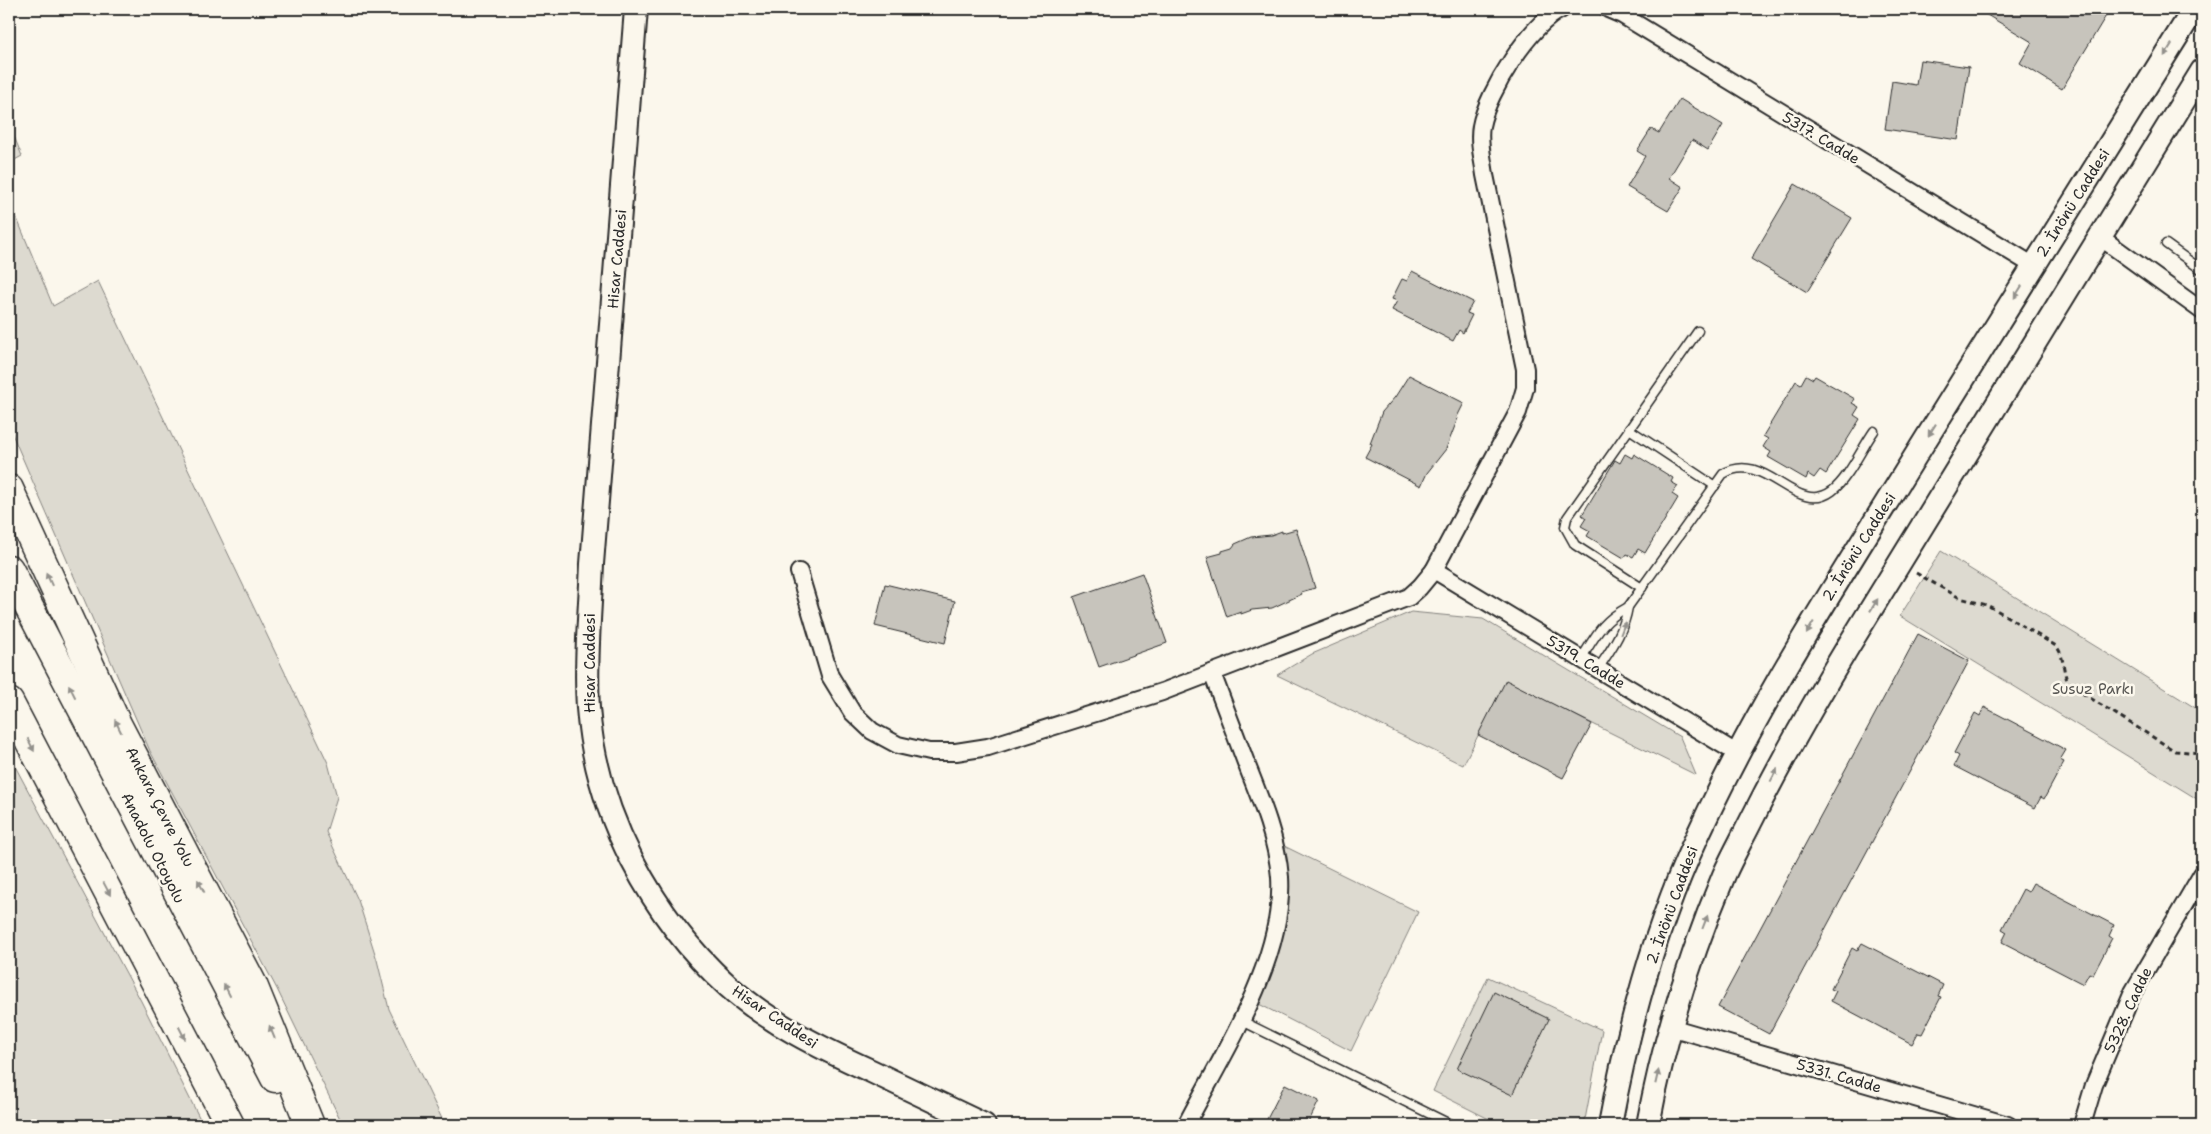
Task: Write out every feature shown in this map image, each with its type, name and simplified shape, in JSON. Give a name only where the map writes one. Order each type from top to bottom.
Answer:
[{"type":"highway","name":"Ankara Çevre Yolu","points":[[9,489],[118,724],[253,985],[310,1125]]},
{"type":"highway","name":"Anadolu Otoyolu","points":[[9,569],[238,1010],[301,1125]]},
{"type":"highway","points":[[9,702],[230,1125]]},
{"type":"main road","name":"Hisar Caddesi","points":[[636,9],[592,564],[588,645],[588,708],[594,755],[612,814],[645,884],[667,918],[686,942],[729,986],[764,1012],[812,1043],[984,1125]]},
{"type":"main road","name":"2. İnönü Caddesi","points":[[1610,1125],[1634,1018],[1668,906],[1688,856],[1738,754],[1814,621],[2194,9]]},
{"type":"main road","points":[[1648,1125],[1656,1082],[1670,1027],[1698,941],[1729,865],[1807,715],[2202,71]]},
{"type":"main road","points":[[1634,1018],[1670,1027]]},
{"type":"street","points":[[799,572],[830,676],[852,712],[872,731],[898,745],[921,750],[956,752],[988,746],[1162,692],[1408,596],[1420,587],[1434,570],[1518,412],[1525,388],[1525,369],[1485,175],[1481,148],[1481,126],[1489,100],[1524,43],[1540,23],[1562,9]]},
{"type":"street","name":"5317. Cadde","points":[[1608,9],[1622,15],[2034,266]]},
{"type":"street","points":[[2100,237],[2202,312]]},
{"type":"street","name":"5319. Cadde","points":[[1434,570],[1738,754]]},
{"type":"street","points":[[1186,1125],[1240,1020],[1270,952],[1277,918],[1280,877],[1271,834],[1258,792],[1212,673]]},
{"type":"street","name":"5328. Cadde","points":[[2082,1125],[2094,1085],[2133,992],[2202,874]]},
{"type":"street","name":"5331. Cadde","points":[[1670,1027],[1989,1123],[2008,1125]]},
{"type":"lane","points":[[2166,244],[2202,270]]},
{"type":"lane","points":[[1642,588],[1575,545],[1565,527],[1567,518],[1698,331]]},
{"type":"lane","points":[[1629,429],[1715,486]]},
{"type":"lane","points":[[1598,669],[1621,634],[1626,623],[1628,608],[1723,474],[1732,469],[1749,468],[1757,470],[1801,495],[1810,497],[1825,495],[1838,485],[1874,431]]},
{"type":"lane","points":[[1581,659],[1603,624],[1614,614],[1628,608]]},
{"type":"lane","points":[[1240,1020],[1452,1125]]},
{"type":"path","points":[[1899,564],[1960,598],[1987,605],[2056,646],[2060,652],[2070,686],[2175,751],[2202,753]]},
{"type":"green space","points":[[9,124],[22,156],[9,163]]},
{"type":"green space","points":[[9,199],[53,306],[98,281],[328,763],[337,797],[326,832],[358,900],[377,960],[389,1009],[445,1125],[343,1125],[277,989],[150,751],[9,427]]},
{"type":"green space","name":"Susuz Parkı","points":[[1941,551],[2202,712],[2202,802],[1900,616]]},
{"type":"green space","points":[[1411,612],[1483,619],[1680,737],[1696,775],[1506,681],[1463,765],[1277,675],[1312,654]]},
{"type":"green space","points":[[9,755],[141,1001],[203,1125],[9,1125]]},
{"type":"green space","points":[[1282,845],[1418,912],[1351,1051],[1253,1001],[1272,959]]},
{"type":"green space","points":[[1488,977],[1602,1030],[1584,1125],[1501,1125],[1433,1091]]},
{"type":"building","points":[[1977,9],[2110,9],[2062,89],[2020,63],[2032,42]]},
{"type":"building","points":[[1920,60],[1969,67],[1958,140],[1885,129],[1892,81],[1916,85]]},
{"type":"building","points":[[1680,99],[1723,125],[1708,150],[1692,140],[1669,178],[1683,187],[1668,211],[1627,187],[1645,156],[1637,151],[1651,129],[1659,133]]},
{"type":"building","points":[[1795,184],[1852,218],[1807,292],[1751,259]]},
{"type":"building","points":[[1412,271],[1473,302],[1467,313],[1472,315],[1463,333],[1459,330],[1453,341],[1392,310],[1397,301],[1392,299],[1402,279],[1407,281]]},
{"type":"building","points":[[1409,375],[1464,403],[1446,449],[1427,473],[1421,486],[1365,457],[1372,444],[1370,443],[1382,412],[1395,397]]},
{"type":"building","points":[[1806,375],[1813,379],[1815,376],[1855,399],[1852,403],[1859,407],[1854,415],[1860,419],[1826,474],[1820,470],[1814,478],[1808,474],[1806,479],[1768,457],[1771,452],[1763,447],[1768,439],[1763,436],[1796,381],[1801,384]]},
{"type":"building","points":[[1625,454],[1632,458],[1634,454],[1673,478],[1671,482],[1678,486],[1672,494],[1678,498],[1645,553],[1638,549],[1633,557],[1627,554],[1624,558],[1587,536],[1590,531],[1581,526],[1586,518],[1582,515],[1615,460],[1620,463]]},
{"type":"building","points":[[1296,529],[1315,588],[1301,592],[1302,594],[1272,608],[1252,610],[1241,614],[1241,612],[1227,617],[1207,557],[1222,553],[1222,551],[1232,548],[1235,544],[1251,537],[1271,535]]},
{"type":"building","points":[[1142,573],[1167,643],[1099,667],[1074,597]]},
{"type":"building","points":[[885,584],[955,601],[945,643],[875,626]]},
{"type":"building","points":[[1918,634],[1969,661],[1769,1034],[1718,1007]]},
{"type":"building","points":[[1506,680],[1592,724],[1563,778],[1478,735]]},
{"type":"building","points":[[1984,707],[2066,750],[2060,760],[2064,762],[2044,799],[2041,797],[2035,808],[1954,766],[1959,756],[1954,753],[1975,713],[1980,716]]},
{"type":"building","points":[[2033,883],[2114,925],[2109,936],[2112,938],[2093,975],[2089,973],[2083,984],[2002,942],[2007,932],[2002,929],[2023,889],[2028,892]]},
{"type":"building","points":[[1862,943],[1943,985],[1938,996],[1941,997],[1922,1034],[1918,1033],[1912,1044],[1831,1001],[1836,991],[1831,989],[1852,948],[1857,951]]},
{"type":"building","points":[[1494,992],[1549,1019],[1512,1095],[1457,1069]]},
{"type":"building","points":[[1285,1084],[1319,1101],[1307,1125],[1264,1125]]}]
